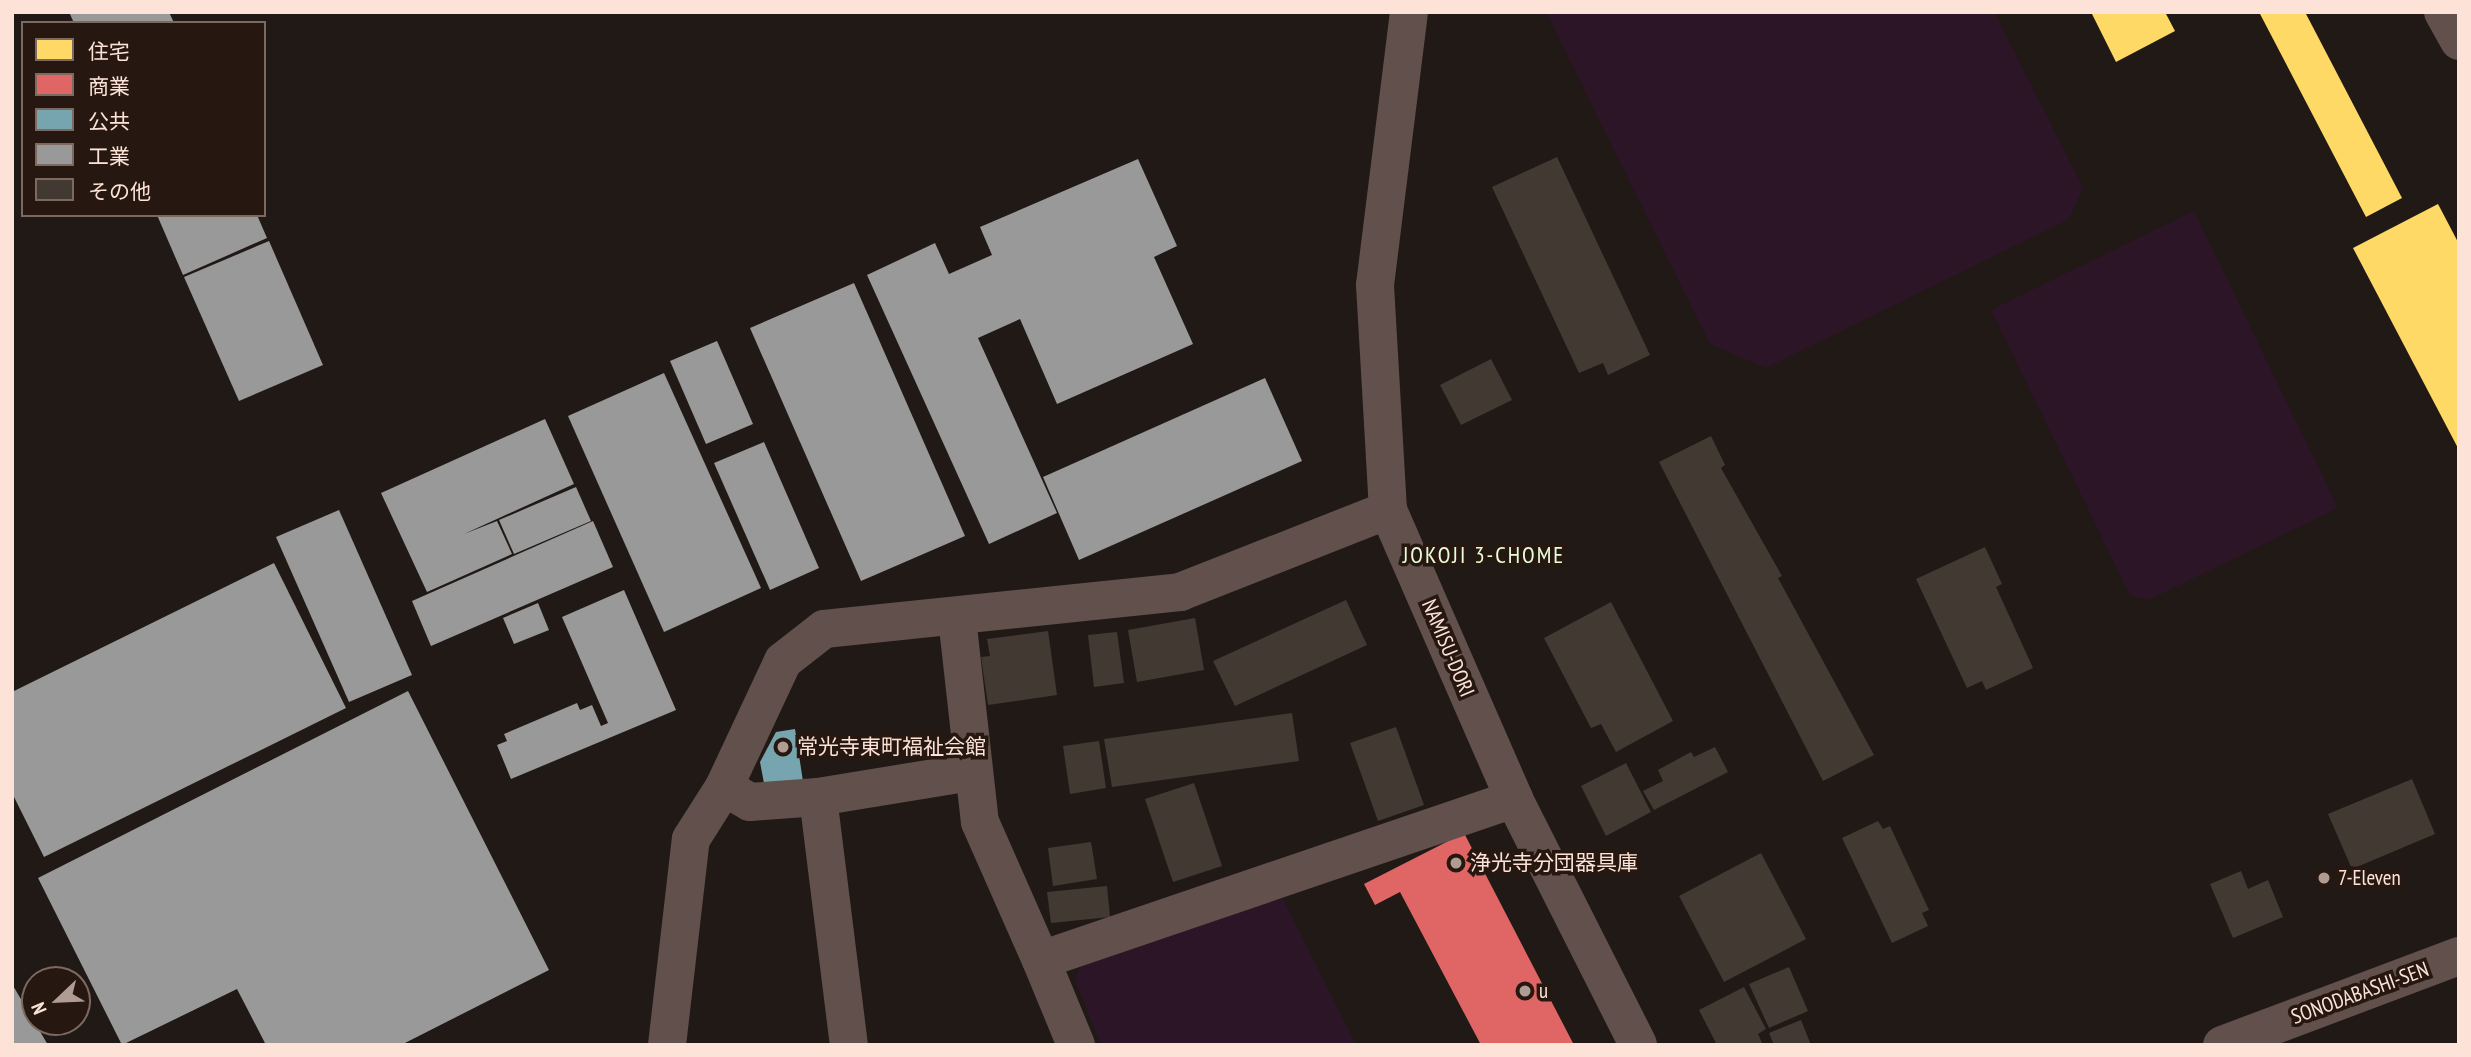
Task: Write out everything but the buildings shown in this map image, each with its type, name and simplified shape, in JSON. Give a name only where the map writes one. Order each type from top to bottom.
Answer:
[{"type":"street","name":"NAMISU-DORI","points":[[1409,12],[1375,285],[1388,510],[1514,799],[1638,1045]]},
{"type":"street","points":[[2443,12],[2459,41]]},
{"type":"street","points":[[667,1045],[691,839],[724,787],[783,661],[824,629],[957,618],[1180,592],[1388,510]]},
{"type":"street","points":[[957,618],[974,748],[971,772],[980,822],[1076,1045]]},
{"type":"street","points":[[724,787],[750,802],[818,797],[971,772]]},
{"type":"street","points":[[818,797],[849,1045]]},
{"type":"street","points":[[1041,960],[1514,799]]},
{"type":"street","name":"SONODABASHI-SEN","points":[[2222,1045],[2267,1037],[2459,956]]},
{"type":"shaded area","points":[[1546,12],[1994,12],[2083,188],[2069,219],[1766,368],[1710,344]]},
{"type":"shaded area","points":[[2194,211],[2338,508],[2149,600],[2130,595],[1991,310]]},
{"type":"shaded area","points":[[1282,897],[1356,1045],[1101,1045],[1075,980],[1080,967]]},
{"type":"place","name":"常光寺東町福祉会館","points":[[783,747]]},
{"type":"place","name":"浄光寺分団器具庫","points":[[1456,863]]},
{"type":"place","name":"7-Eleven","points":[[2324,878]]},
{"type":"place","name":"u","points":[[1525,991]]},
{"type":"district","name":"JOKOJI 3-CHOME","points":[[1484,555]]}]
